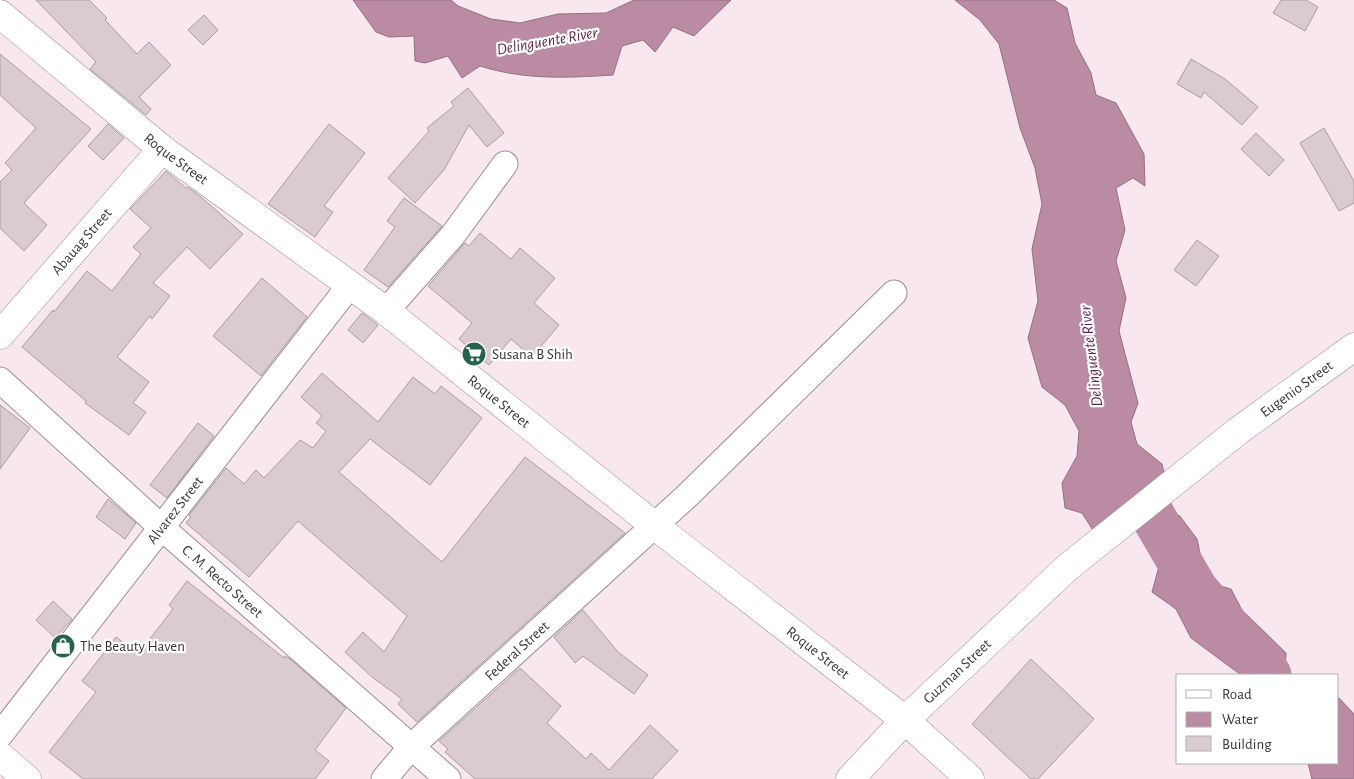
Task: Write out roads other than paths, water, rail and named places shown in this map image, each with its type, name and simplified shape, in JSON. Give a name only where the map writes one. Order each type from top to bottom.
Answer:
[{"type":"street","name":"Roque Street","points":[[0,14],[162,149],[386,311],[655,526],[905,720],[970,779]]},
{"type":"street","name":"Abauag Street","points":[[0,335],[162,149]]},
{"type":"street","points":[[386,311],[453,235],[505,164]]},
{"type":"street","name":"Alvarez Street","points":[[0,735],[350,285]]},
{"type":"street","name":"Federal Street","points":[[384,779],[412,746],[655,526],[894,293]]},
{"type":"street","name":"Eugenio Street","points":[[1068,567],[1238,431],[1354,347]]},
{"type":"street","name":"C. M. Recto Street","points":[[0,380],[161,527],[448,779]]},
{"type":"street","name":"Guzman Street","points":[[850,779],[905,720],[1068,567]]},
{"type":"street","points":[[0,756],[27,779]]},
{"type":"water","points":[[353,0],[451,0],[458,6],[491,19],[520,23],[558,14],[606,13],[634,0],[731,0],[694,36],[673,27],[655,52],[643,40],[622,46],[613,75],[579,77],[529,76],[496,71],[480,66],[462,78],[448,56],[425,63],[415,61],[414,36],[389,37],[376,32]]},
{"type":"water","points":[[955,0],[1054,0],[1067,8],[1075,43],[1091,73],[1096,95],[1116,103],[1144,154],[1145,186],[1133,178],[1116,188],[1125,230],[1116,261],[1126,298],[1119,331],[1138,403],[1131,422],[1137,444],[1162,464],[1169,496],[1096,535],[1082,513],[1065,508],[1062,483],[1077,456],[1079,431],[1065,405],[1042,387],[1028,338],[1038,301],[1032,249],[1042,204],[1035,168],[1020,128],[999,44],[980,20]]},
{"type":"water","points":[[1179,515],[1197,539],[1206,582],[1231,589],[1242,610],[1286,653],[1285,674],[1240,674],[1191,638],[1176,609],[1152,592],[1161,559],[1150,538]]},
{"type":"water","points":[[1339,698],[1354,714],[1354,779],[1312,779],[1308,764],[1339,764]]},
{"type":"waterway","name":"Delinguente River","points":[[1122,463],[1196,590],[1268,674]]},
{"type":"place","name":"Susana B Shih","points":[[474,354]]},
{"type":"place","name":"The Beauty Haven","points":[[63,646]]}]
